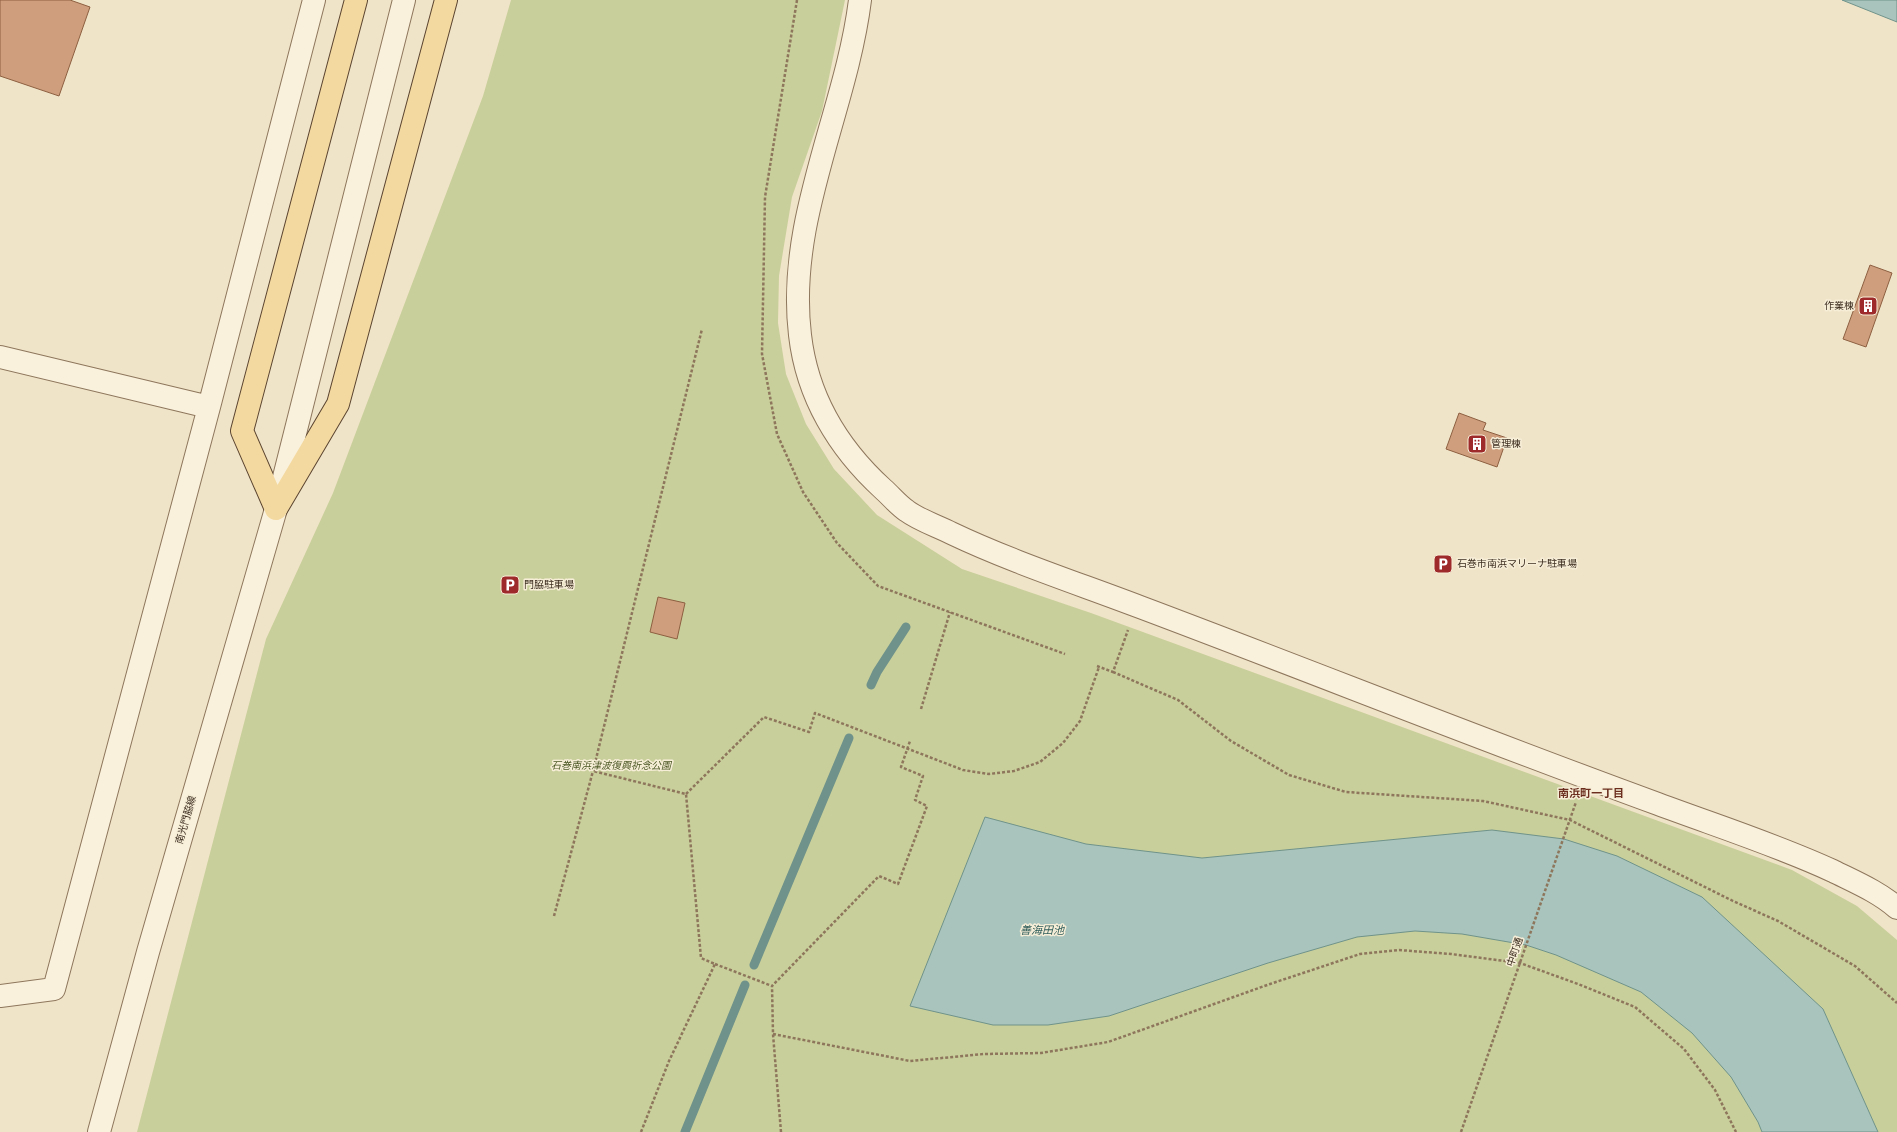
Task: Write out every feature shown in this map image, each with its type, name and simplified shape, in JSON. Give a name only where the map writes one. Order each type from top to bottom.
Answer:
[{"type":"main road","points":[[276,509],[242,432],[356,0]]},
{"type":"main road","points":[[276,509],[338,404],[446,0]]},
{"type":"street","points":[[0,996],[54,989],[209,407],[314,0]]},
{"type":"street","name":"南光門脇線","points":[[99,1132],[148,952],[276,509],[404,0]]},
{"type":"street","points":[[860,0],[856,36],[825,142],[805,227],[797,295],[800,337],[810,383],[834,434],[868,475],[908,513],[970,542],[1585,778],[1800,856],[1850,880],[1889,901],[1897,908]]},
{"type":"street","points":[[0,358],[209,407]]},
{"type":"path","points":[[554,916],[593,771],[702,329]]},
{"type":"path","points":[[1113,672],[1137,605]]},
{"type":"path","points":[[921,709],[950,612]]},
{"type":"path","points":[[686,794],[764,716],[809,732],[815,713],[963,770],[989,774],[1014,771],[1040,762],[1063,744],[1080,721],[1098,666],[1178,700],[1231,741],[1289,774],[1346,792],[1484,801],[1570,820],[1732,901],[1778,921],[1855,966],[1897,1003]]},
{"type":"path","points":[[781,1132],[773,1034],[772,986],[879,876],[898,884],[927,806],[915,800],[923,776],[901,767],[910,740]]},
{"type":"path","points":[[593,771],[686,794]]},
{"type":"path","name":"中町通","points":[[1462,1132],[1585,778]]},
{"type":"path","points":[[686,794],[701,958],[772,986]]},
{"type":"path","points":[[773,1034],[910,1061],[984,1054],[1041,1053],[1108,1042],[1360,954],[1399,950],[1451,954],[1520,963],[1635,1007],[1684,1049],[1715,1090],[1736,1132]]},
{"type":"path","points":[[641,1132],[669,1062],[715,964]]},
{"type":"green space","name":"石巻南浜津波復興祈念公園","points":[[511,0],[845,0],[822,111],[792,197],[779,276],[778,323],[786,374],[806,424],[834,469],[877,515],[962,569],[1091,613],[1792,870],[1857,906],[1897,940],[1897,1132],[137,1132],[266,639],[333,493],[483,96]]},
{"type":"water","points":[[1842,0],[1897,0],[1897,22]]},
{"type":"water","name":"善海田池","points":[[985,817],[1086,844],[1202,858],[1492,830],[1564,839],[1617,856],[1702,897],[1823,1009],[1878,1132],[1762,1132],[1758,1122],[1731,1077],[1692,1033],[1641,992],[1556,955],[1526,945],[1462,934],[1415,931],[1357,937],[1268,963],[1109,1016],[1048,1025],[993,1025],[910,1006]]},
{"type":"building","points":[[0,0],[70,0],[90,7],[59,96],[0,76]]},
{"type":"building","name":"作業棟","points":[[1870,265],[1892,273],[1866,347],[1843,339]]},
{"type":"building","name":"管理棟","points":[[1459,413],[1486,423],[1483,430],[1507,438],[1497,467],[1446,449]]},
{"type":"building","points":[[658,597],[685,603],[677,639],[650,632]]},
{"type":"waterway","points":[[871,685],[877,672],[906,627]]},
{"type":"waterway","points":[[754,965],[849,738]]},
{"type":"waterway","points":[[685,1132],[745,985]]},
{"type":"place","name":"作業棟","points":[[1868,306]]},
{"type":"place","name":"管理棟","points":[[1477,444]]},
{"type":"place","name":"石巻市南浜マリーナ駐車場","points":[[1443,564]]},
{"type":"place","name":"門脇駐車場","points":[[510,585]]},
{"type":"district","name":"南浜町一丁目","points":[[1591,793]]}]
